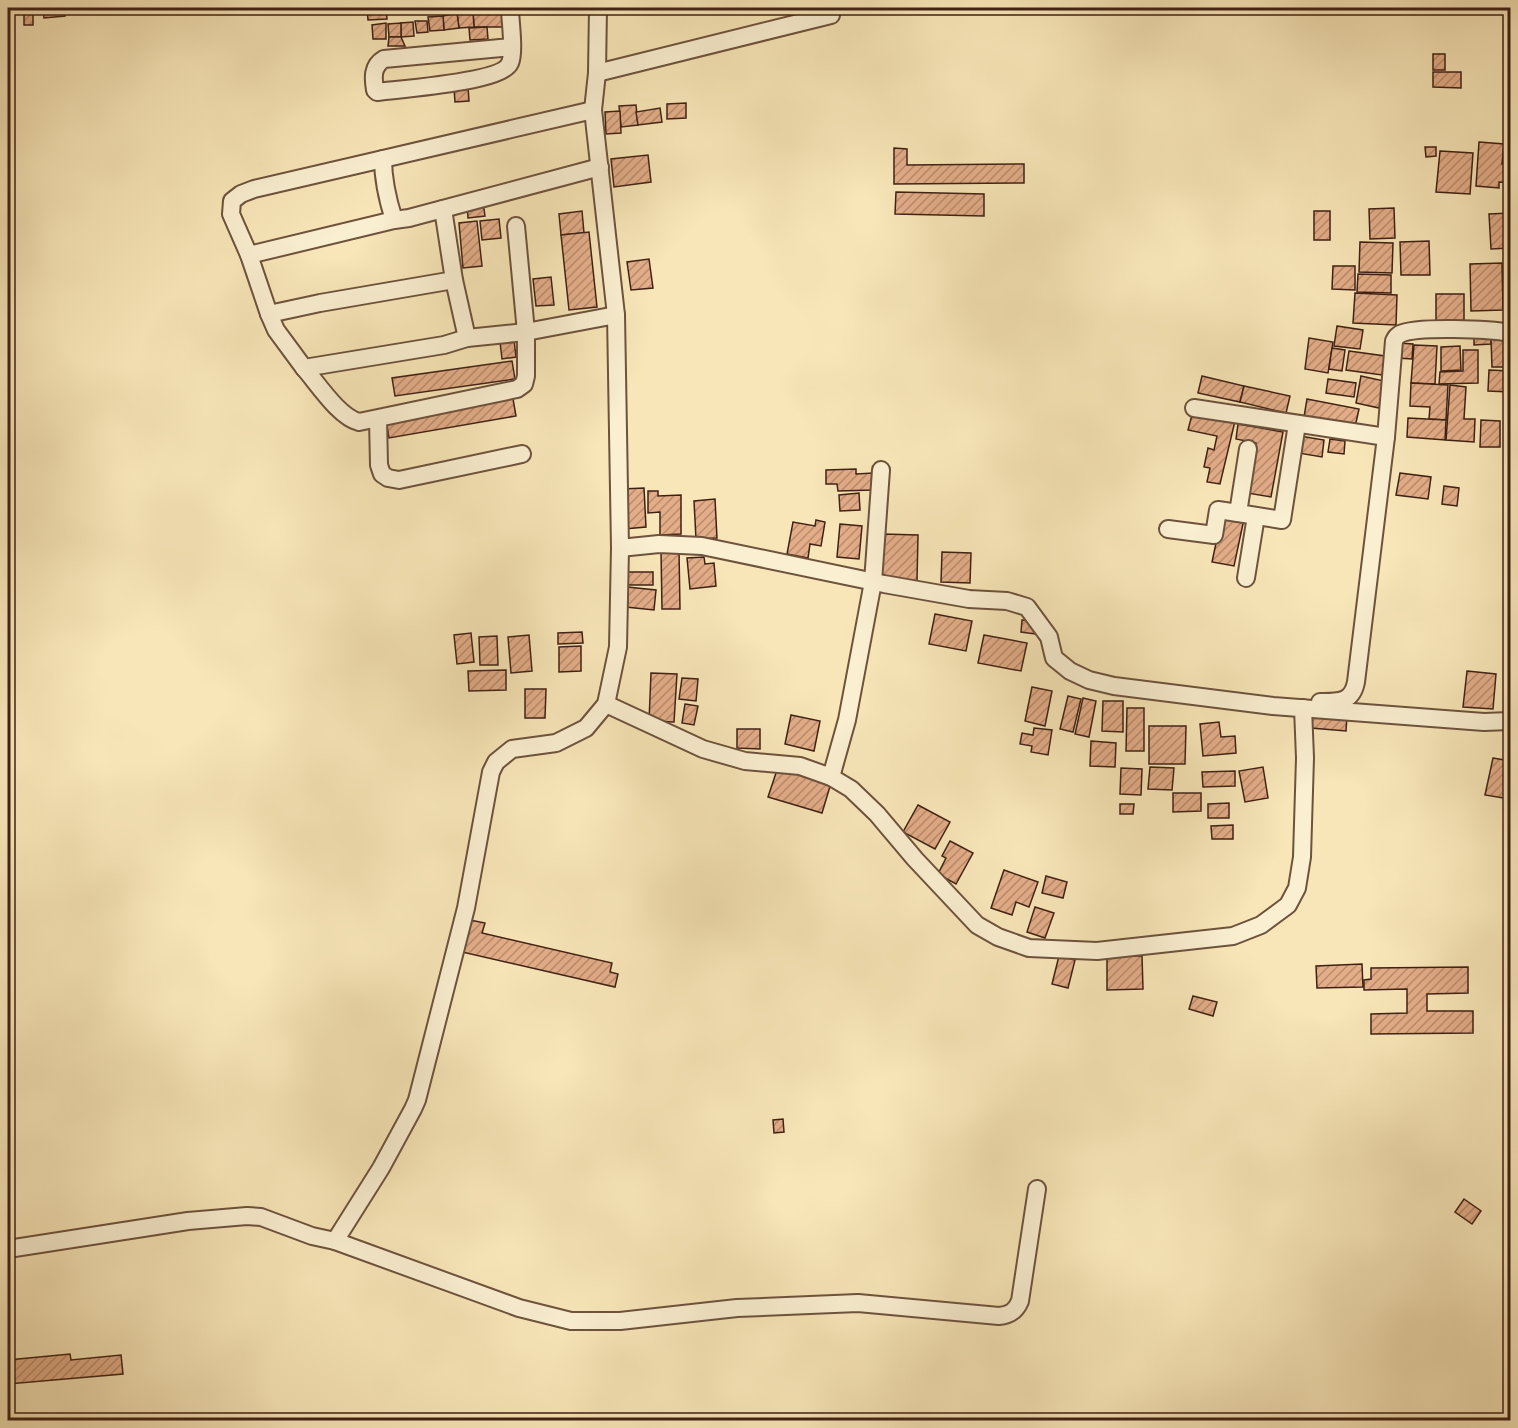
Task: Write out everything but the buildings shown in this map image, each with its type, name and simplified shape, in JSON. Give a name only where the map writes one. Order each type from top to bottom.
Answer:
[{"type":"street","points":[[510,8],[512,57],[509,66],[487,77],[431,86],[377,92],[375,90],[373,75],[377,65],[384,58],[511,47]]},
{"type":"street","points":[[335,1240],[381,1168],[414,1109],[466,908],[491,772],[496,762],[512,749],[562,742],[586,728],[606,704],[618,647],[620,548],[616,315],[593,110],[597,73],[598,8]]},
{"type":"street","points":[[597,73],[831,15]]},
{"type":"street","points":[[516,226],[526,332],[524,384],[517,389],[359,422],[350,420],[304,368],[276,330],[249,255],[231,214],[232,201],[241,194],[254,189],[593,110]]},
{"type":"street","points":[[383,159],[388,203],[393,220]]},
{"type":"street","points":[[249,255],[409,218],[600,167]]},
{"type":"street","points":[[443,208],[466,338]]},
{"type":"street","points":[[269,314],[454,280]]},
{"type":"street","points":[[304,368],[444,345],[466,338],[526,332],[616,315]]},
{"type":"street","points":[[1303,708],[1314,703],[1341,700],[1354,691],[1386,437],[1392,346],[1399,335],[1437,329],[1510,333]]},
{"type":"street","points":[[1194,408],[1386,437]]},
{"type":"street","points":[[378,419],[381,474],[388,478],[399,480],[522,454]]},
{"type":"street","points":[[1168,529],[1214,536],[1218,510],[1282,520],[1297,424]]},
{"type":"street","points":[[1238,513],[1248,449]]},
{"type":"street","points":[[831,777],[847,720],[873,582],[881,470]]},
{"type":"street","points":[[1246,578],[1256,516]]},
{"type":"street","points":[[620,548],[659,544],[702,546],[873,582],[969,599],[1007,601],[1027,607],[1049,638],[1054,658],[1070,671],[1089,680],[1114,686],[1303,708],[1510,722]]},
{"type":"street","points":[[606,704],[703,749],[745,761],[800,766],[831,777],[851,789],[877,814],[915,859],[977,925],[998,937],[1029,948],[1097,951],[1233,936],[1261,925],[1288,905],[1297,888],[1302,857],[1305,758],[1303,708]]},
{"type":"street","points":[[8,1249],[188,1221],[234,1216],[261,1217],[312,1236],[335,1240],[519,1308],[572,1321],[620,1321],[737,1308],[858,1303],[999,1316],[1013,1312],[1020,1300],[1037,1189]]}]
